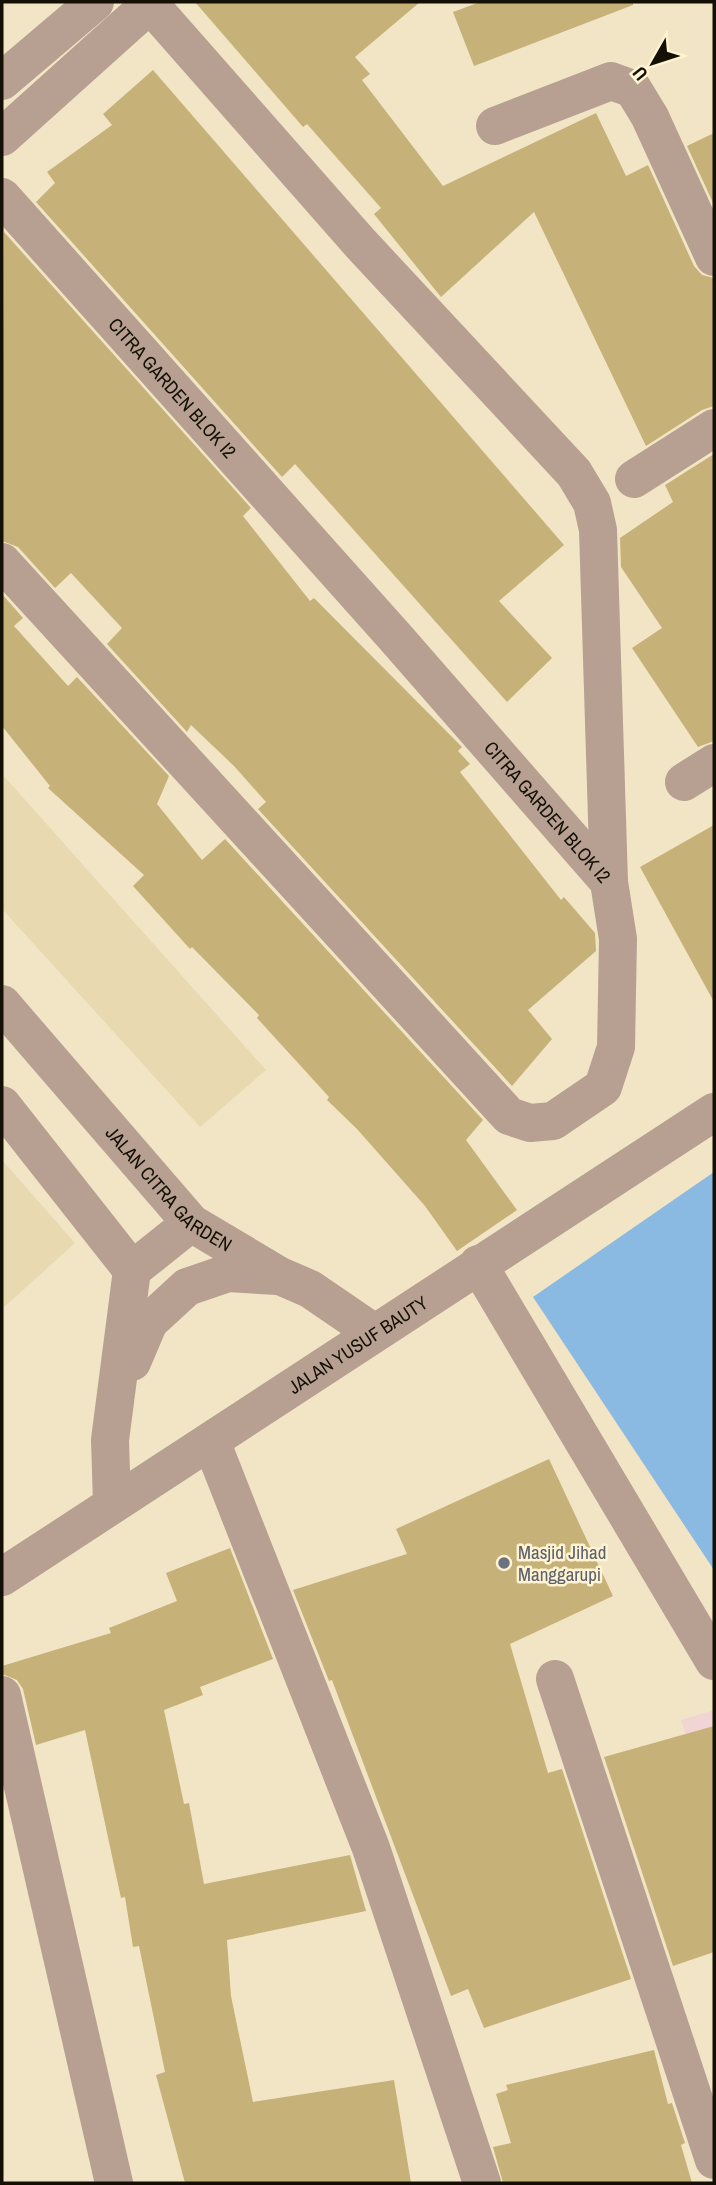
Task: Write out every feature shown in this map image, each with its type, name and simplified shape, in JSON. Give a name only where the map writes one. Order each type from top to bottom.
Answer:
[{"type":"street","points":[[2,81],[94,2]]},
{"type":"street","points":[[2,138],[149,3],[360,243],[574,472],[592,503],[598,530],[609,882]]},
{"type":"street","points":[[495,126],[611,81],[633,89],[650,117],[714,257]]},
{"type":"street","name":"CITRA GARDEN BLOK I2","points":[[2,197],[395,637],[609,882],[618,939],[616,1048],[603,1087],[553,1121],[530,1123],[509,1116],[2,562]]},
{"type":"street","points":[[634,479],[714,428]]},
{"type":"street","name":"JALAN CITRA GARDEN","points":[[2,1004],[191,1223],[280,1276],[310,1289],[373,1332]]},
{"type":"street","points":[[2,1105],[132,1270]]},
{"type":"street","name":"JALAN YUSUF BAUTY","points":[[2,1577],[714,1111]]},
{"type":"street","points":[[113,1503],[110,1440],[132,1270],[191,1223]]},
{"type":"street","points":[[478,1264],[714,1661]]},
{"type":"street","points":[[116,1400],[149,1322],[187,1287],[228,1273],[280,1276]]},
{"type":"street","points":[[211,1441],[371,1848],[482,2183]]},
{"type":"street","points":[[555,1679],[714,2161]]},
{"type":"street","points":[[2,1695],[114,2183]]},
{"type":"shaded area","points":[[2,774],[266,1070],[200,1127],[2,909]]},
{"type":"shaded area","points":[[2,1160],[75,1243],[2,1309]]},
{"type":"shaded area","points":[[714,1710],[714,1818],[681,1720]]},
{"type":"water","points":[[714,1172],[714,1570],[533,1297]]},
{"type":"building","points":[[195,2],[420,2],[355,57],[370,74],[362,80],[443,186],[596,113],[626,176],[648,165],[694,266],[702,275],[714,278],[714,406],[702,410],[646,446],[534,212],[441,297],[374,214],[381,208],[307,124],[303,127]]},
{"type":"building","points":[[480,2],[633,2],[633,5],[474,66],[453,12]]},
{"type":"building","points":[[153,70],[564,545],[499,601],[552,658],[507,702],[295,464],[282,477],[36,202],[55,183],[47,172],[112,125],[103,114]]},
{"type":"building","points":[[714,133],[714,205],[687,146]]},
{"type":"building","points":[[4,232],[251,508],[243,516],[310,601],[314,598],[462,747],[458,751],[470,764],[460,772],[561,900],[564,897],[595,933],[596,951],[528,1010],[552,1039],[512,1086],[258,809],[266,802],[234,766],[191,725],[187,732],[107,644],[122,628],[71,573],[55,588],[18,547],[2,541]]},
{"type":"building","points":[[714,454],[714,741],[698,747],[632,648],[662,628],[621,567],[620,538],[673,502],[665,485]]},
{"type":"building","points":[[2,594],[23,618],[14,626],[68,686],[77,677],[169,776],[157,804],[202,860],[225,839],[483,1120],[466,1140],[517,1210],[457,1251],[425,1206],[357,1129],[327,1100],[329,1097],[257,1018],[259,1015],[192,947],[190,949],[133,886],[144,875],[48,788],[50,786],[2,726]]},
{"type":"building","points":[[714,825],[714,1002],[640,867]]},
{"type":"building","points":[[549,1459],[613,1596],[510,1644],[548,1773],[562,1769],[631,1979],[484,2028],[468,1989],[451,1996],[332,1680],[329,1681],[293,1590],[407,1554],[396,1529]]},
{"type":"building","points":[[230,1548],[273,1659],[200,1687],[203,1695],[164,1710],[184,1804],[189,1803],[204,1884],[350,1855],[366,1911],[227,1940],[231,1996],[253,2102],[394,2080],[411,2183],[185,2183],[156,2075],[165,2072],[139,1946],[133,1947],[125,1897],[121,1898],[85,1730],[36,1745],[23,1689],[17,1680],[2,1674],[2,1666],[111,1633],[109,1628],[177,1601],[166,1573]]},
{"type":"building","points":[[714,1726],[714,1952],[673,1966],[604,1757]]},
{"type":"building","points":[[654,2050],[668,2104],[672,2103],[685,2143],[681,2145],[692,2183],[503,2183],[493,2147],[511,2143],[496,2094],[508,2090],[506,2085]]},
{"type":"place","name":"Masjid Jihad Manggarupi","points":[[504,1563]]}]
